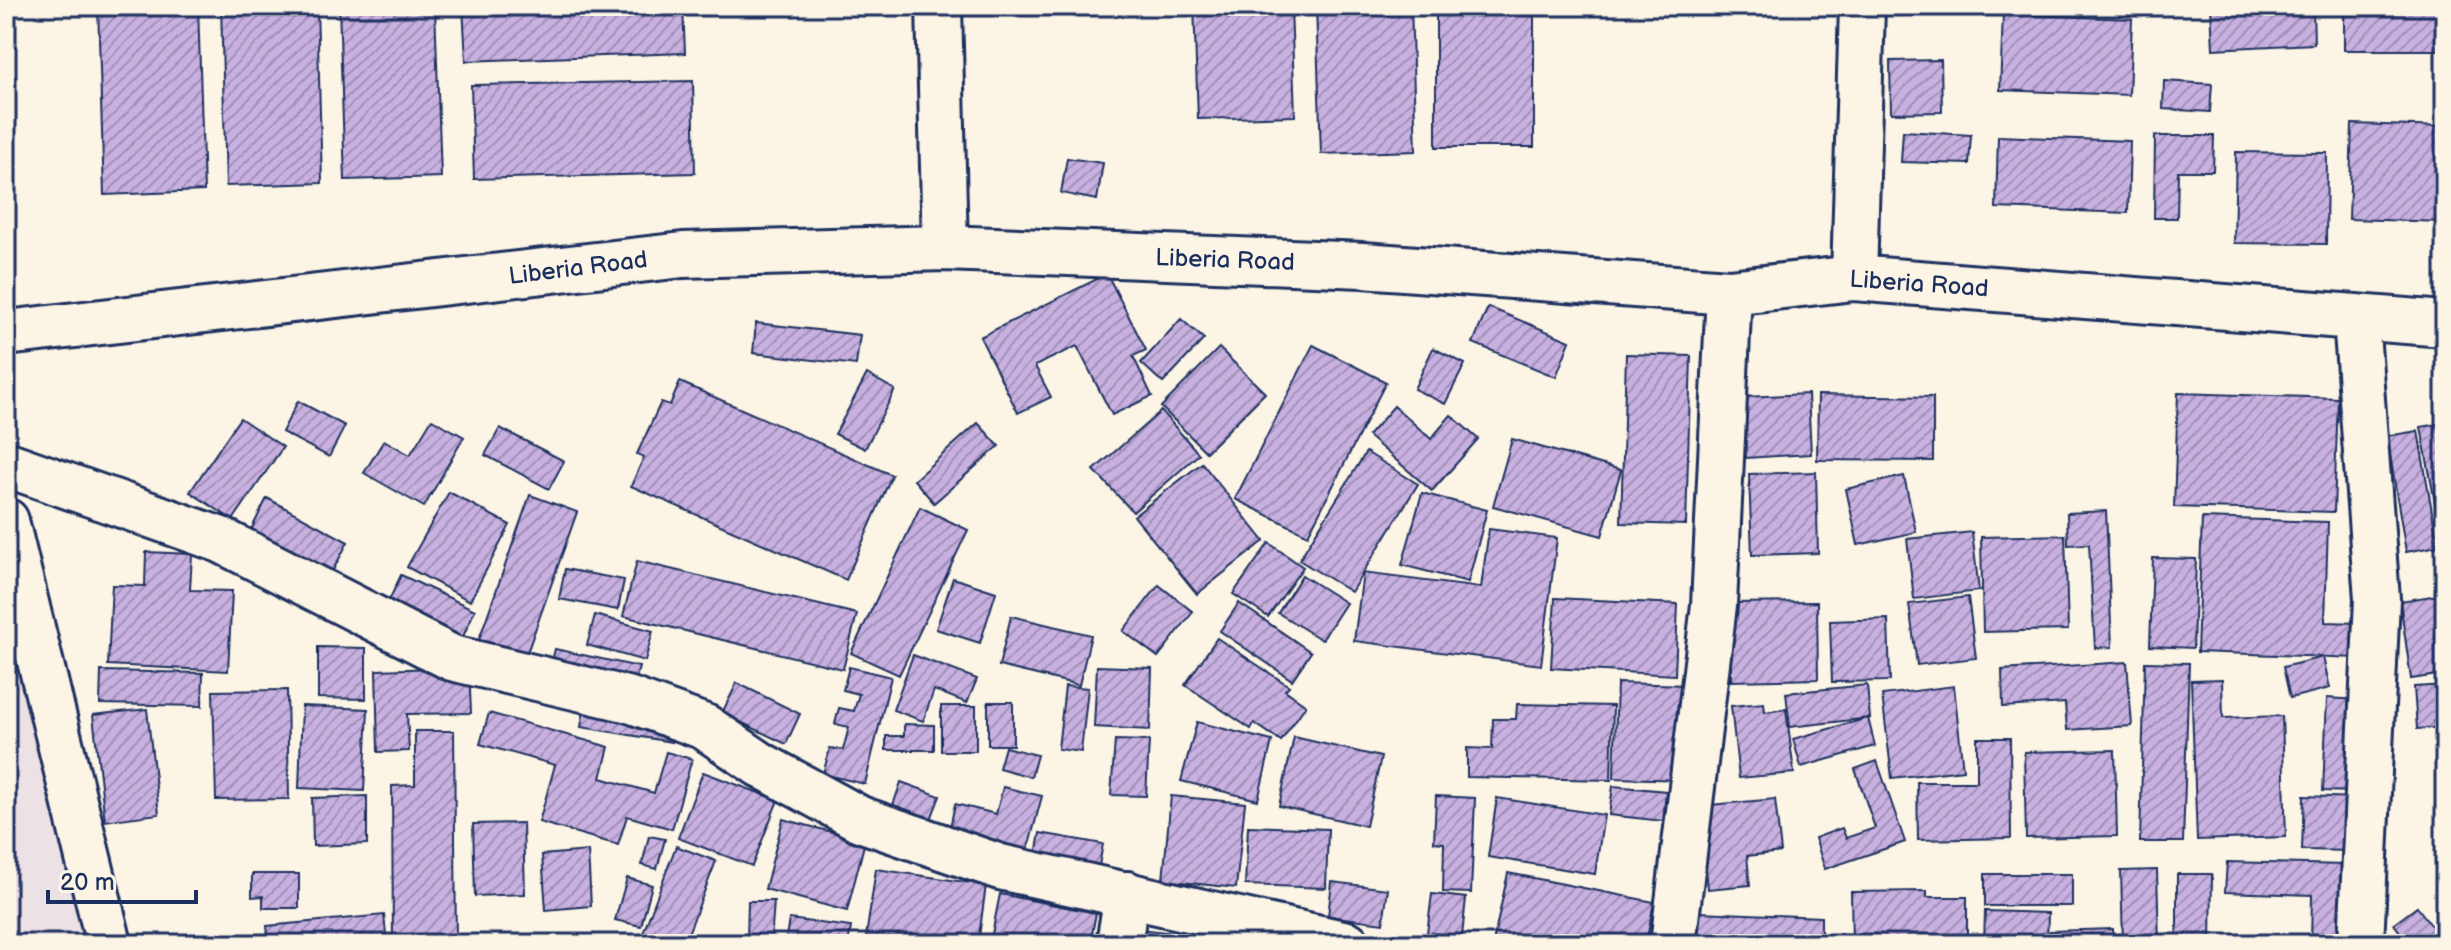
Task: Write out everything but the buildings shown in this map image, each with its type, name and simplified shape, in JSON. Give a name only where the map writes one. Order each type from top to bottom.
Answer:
[{"type":"street","points":[[939,6],[945,248]]},
{"type":"street","points":[[1854,278],[1862,6]]},
{"type":"street","name":"Liberia Road","points":[[6,333],[683,255],[945,248],[1363,265],[1729,292],[1854,278],[2445,324]]},
{"type":"street","points":[[1673,944],[1714,605],[1729,292]]},
{"type":"street","points":[[2356,319],[2377,599],[2361,944]]},
{"type":"street","points":[[6,464],[221,540],[452,658],[630,700],[705,727],[761,765],[860,819],[1000,867],[1347,944]]},
{"type":"street","points":[[6,521],[109,944]]},
{"type":"street","points":[[1119,944],[1127,894]]},
{"type":"shaded area","points":[[6,611],[91,944],[6,944]]}]
